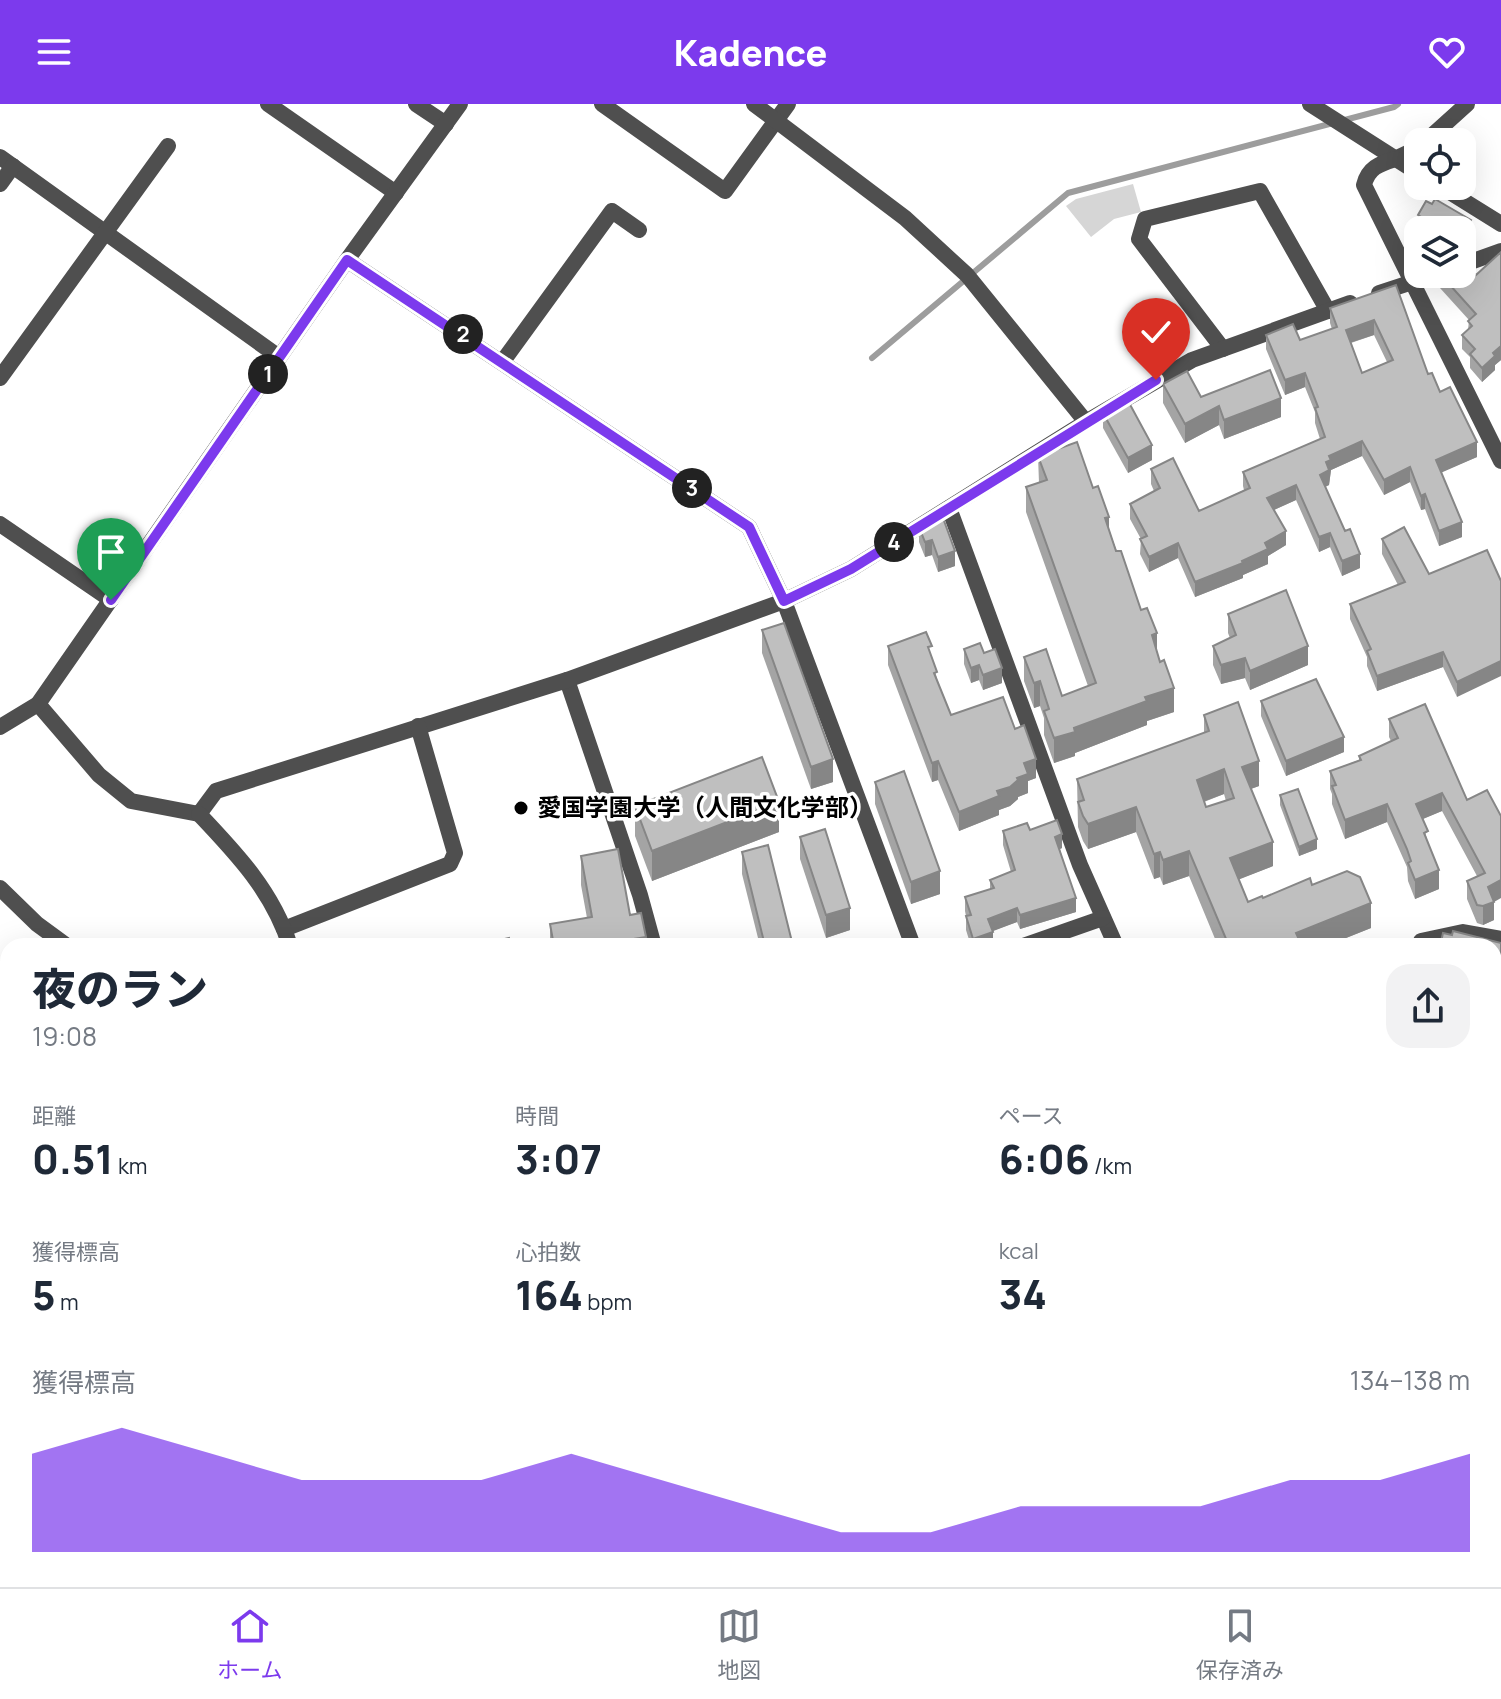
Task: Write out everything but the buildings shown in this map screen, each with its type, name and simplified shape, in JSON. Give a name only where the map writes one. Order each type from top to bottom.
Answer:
[{"type":"street","points":[[268,104],[396,193]]},
{"type":"street","points":[[416,104],[446,124]]},
{"type":"street","points":[[0,727],[38,704],[347,260],[460,104]]},
{"type":"street","points":[[602,104],[725,191],[788,104]]},
{"type":"street","points":[[754,104],[905,218],[967,275],[1086,422]]},
{"type":"street","points":[[1310,104],[1404,164]]},
{"type":"street","points":[[1440,128],[1467,104]]},
{"type":"street","points":[[0,378],[168,146]]},
{"type":"street","points":[[1404,155],[1378,165],[1366,174],[1364,185],[1404,267]]},
{"type":"street","points":[[0,184],[6,162],[279,357]]},
{"type":"street","points":[[1223,349],[1139,239],[1145,219],[1260,191],[1328,311]]},
{"type":"street","points":[[1462,200],[1501,224]]},
{"type":"street","points":[[503,361],[612,211],[639,230]]},
{"type":"street","points":[[1476,260],[1501,251]]},
{"type":"street","points":[[347,260],[749,527],[784,601],[910,938]]},
{"type":"street","points":[[199,814],[216,791],[567,680],[784,601],[851,569],[1086,422],[1192,360],[1404,286]]},
{"type":"street","points":[[1414,288],[1501,461]]},
{"type":"street","points":[[949,508],[1080,865],[1112,938]]},
{"type":"street","points":[[0,524],[111,600]]},
{"type":"street","points":[[567,680],[652,938]]},
{"type":"street","points":[[38,704],[99,775],[131,801],[199,814],[262,886],[287,938]]},
{"type":"street","points":[[284,929],[450,864],[455,853],[418,726]]},
{"type":"street","points":[[0,888],[56,938]]},
{"type":"street","points":[[1046,938],[1103,918]]},
{"type":"street","points":[[1440,938],[1463,932],[1496,938]]},
{"type":"shaded area","points":[[1133,184],[1141,212],[1114,219],[1091,237],[1066,206],[1076,199]]},
{"type":"waterway","points":[[872,358],[1068,193],[1398,104]]},
{"type":"place","name":"愛国学園大学（人間文化学部）","points":[[521,808]]},
{"type":"route","points":[[111,600],[347,260],[749,527],[784,601],[851,569],[1156,380]]}]
